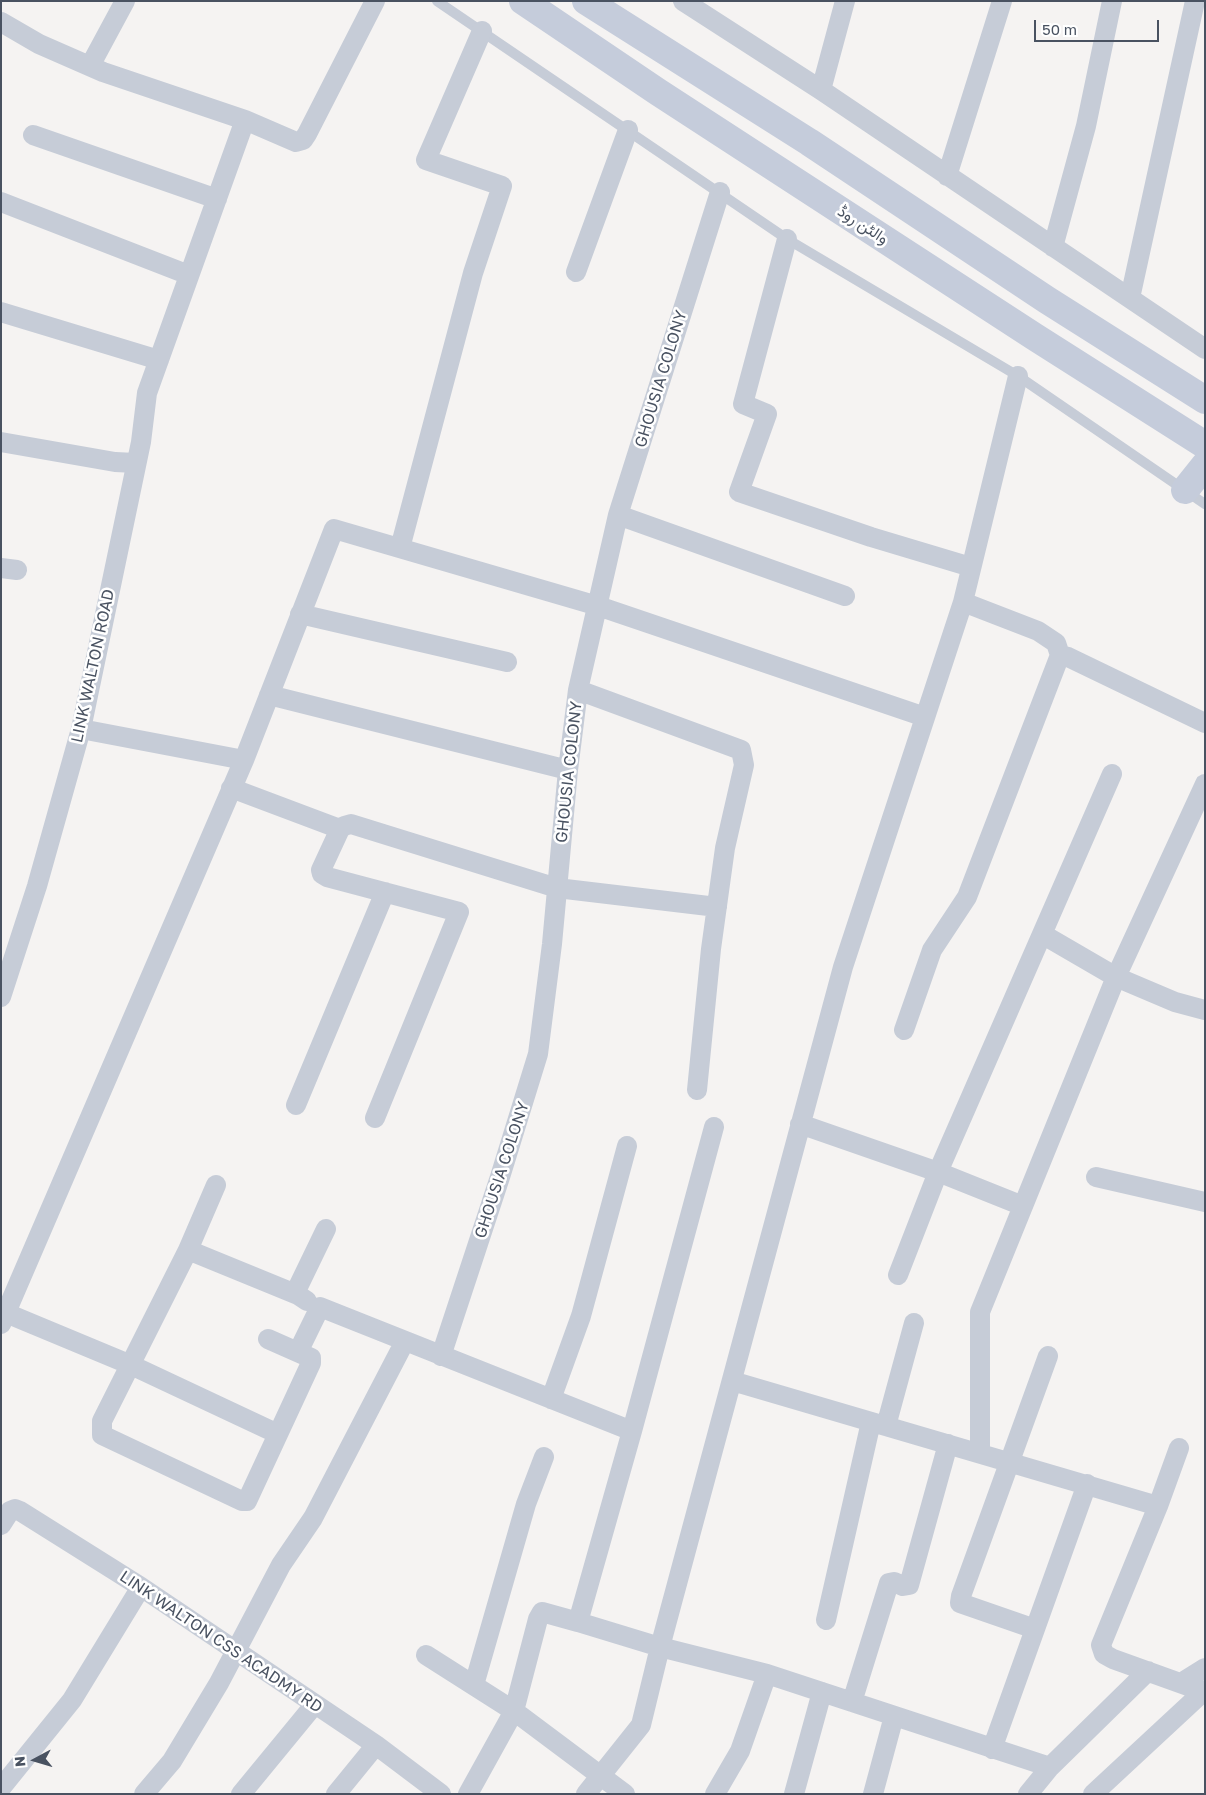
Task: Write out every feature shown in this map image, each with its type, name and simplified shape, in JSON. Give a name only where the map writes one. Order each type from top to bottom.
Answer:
[{"type":"main road","name":"والٹن روڈ","points":[[523,1],[658,92],[1205,445]]},
{"type":"main road","points":[[586,1],[809,142],[1047,300],[1205,400]]},
{"type":"main road","points":[[1195,497],[1205,464]]},
{"type":"street","points":[[90,66],[125,1]]},
{"type":"street","points":[[1,22],[39,44],[90,66],[245,120],[296,142],[303,140],[307,134],[375,1]]},
{"type":"street","points":[[683,1],[714,10],[822,90],[1205,349]]},
{"type":"street","points":[[822,90],[845,1]]},
{"type":"street","points":[[947,176],[1002,1]]},
{"type":"street","points":[[1053,247],[1086,126],[1112,1]]},
{"type":"street","points":[[1130,298],[1195,1]]},
{"type":"street","points":[[400,548],[473,273],[502,186],[426,160],[482,31]]},
{"type":"street","name":"LINK WALTON ROAD","points":[[1,997],[37,886],[80,729],[141,442],[147,393],[245,120]]},
{"type":"street","points":[[576,272],[628,130]]},
{"type":"street","points":[[33,135],[217,199]]},
{"type":"street","name":"GHOUSIA COLONY","points":[[441,1356],[538,1054],[578,690],[618,516],[720,192]]},
{"type":"street","points":[[1,202],[189,275]]},
{"type":"street","points":[[787,239],[743,404],[767,414],[739,492],[871,537],[971,567]]},
{"type":"street","points":[[1,312],[159,360]]},
{"type":"street","points":[[586,1794],[641,1725],[660,1647],[800,1124],[844,967],[963,602],[1018,376]]},
{"type":"street","points":[[1,442],[115,462],[136,463]]},
{"type":"street","points":[[618,516],[845,596]]},
{"type":"street","points":[[278,1434],[131,1365],[4,1318],[244,760],[334,529],[598,606],[925,717]]},
{"type":"street","points":[[904,1030],[932,950],[968,897],[1060,655],[1056,643],[1038,631],[963,602]]},
{"type":"street","points":[[300,614],[507,662]]},
{"type":"street","points":[[1060,655],[1068,657],[1205,723]]},
{"type":"street","points":[[578,690],[741,750],[744,765],[725,848],[711,949],[697,1090]]},
{"type":"street","points":[[269,695],[568,770]]},
{"type":"street","points":[[80,729],[244,760]]},
{"type":"street","points":[[898,1275],[938,1172],[1112,774]]},
{"type":"street","points":[[980,1453],[980,1312],[1116,977],[1205,784]]},
{"type":"street","points":[[231,788],[340,829]]},
{"type":"street","points":[[375,1118],[459,912],[327,877],[322,874],[321,870],[340,829],[351,824],[557,888],[717,907]]},
{"type":"street","points":[[296,1106],[385,892]]},
{"type":"street","points":[[1042,934],[1116,977],[1175,1002],[1205,1010]]},
{"type":"street","points":[[800,1124],[938,1172],[1023,1206]]},
{"type":"street","points":[[578,1622],[632,1431],[714,1126]]},
{"type":"street","points":[[551,1399],[581,1316],[627,1146]]},
{"type":"street","points":[[1096,1177],[1205,1202]]},
{"type":"street","points":[[216,1185],[188,1250],[102,1422],[102,1435],[242,1502],[247,1501],[311,1363],[311,1358],[268,1339]]},
{"type":"street","points":[[298,1295],[297,1289],[326,1229]]},
{"type":"street","points":[[188,1250],[298,1295],[320,1308],[632,1431]]},
{"type":"street","points":[[298,1352],[320,1308]]},
{"type":"street","points":[[826,1620],[879,1424],[914,1323]]},
{"type":"street","points":[[144,1794],[172,1761],[219,1683],[280,1565],[313,1518],[405,1341]]},
{"type":"street","points":[[1035,1629],[960,1603],[1048,1356]]},
{"type":"street","points":[[732,1382],[1158,1506]]},
{"type":"street","points":[[852,1702],[889,1583],[894,1582],[903,1586],[908,1585],[948,1444]]},
{"type":"street","points":[[1093,1794],[1205,1692],[1104,1654],[1101,1645],[1158,1506],[1179,1448]]},
{"type":"street","points":[[474,1686],[526,1504],[544,1458]]},
{"type":"street","points":[[992,1748],[1087,1484]]},
{"type":"street","name":"LINK WALTON CSS ACADMY RD","points":[[1,1525],[10,1511],[15,1509],[20,1511],[141,1587],[376,1745],[441,1794]]},
{"type":"street","points":[[1,1788],[72,1700],[141,1587]]},
{"type":"street","points":[[468,1794],[514,1711],[538,1619],[542,1612],[660,1647],[767,1674],[1050,1768]]},
{"type":"street","points":[[426,1655],[514,1711],[625,1794]]},
{"type":"street","points":[[1181,1683],[1205,1668]]},
{"type":"street","points":[[1028,1794],[1050,1768],[1148,1671]]},
{"type":"street","points":[[715,1794],[740,1752],[767,1674]]},
{"type":"street","points":[[794,1794],[822,1692]]},
{"type":"street","points":[[241,1794],[315,1704]]},
{"type":"street","points":[[873,1794],[894,1716]]},
{"type":"street","points":[[336,1794],[376,1745]]},
{"type":"lane","points":[[437,1],[787,239],[1018,376],[1195,497]]}]
